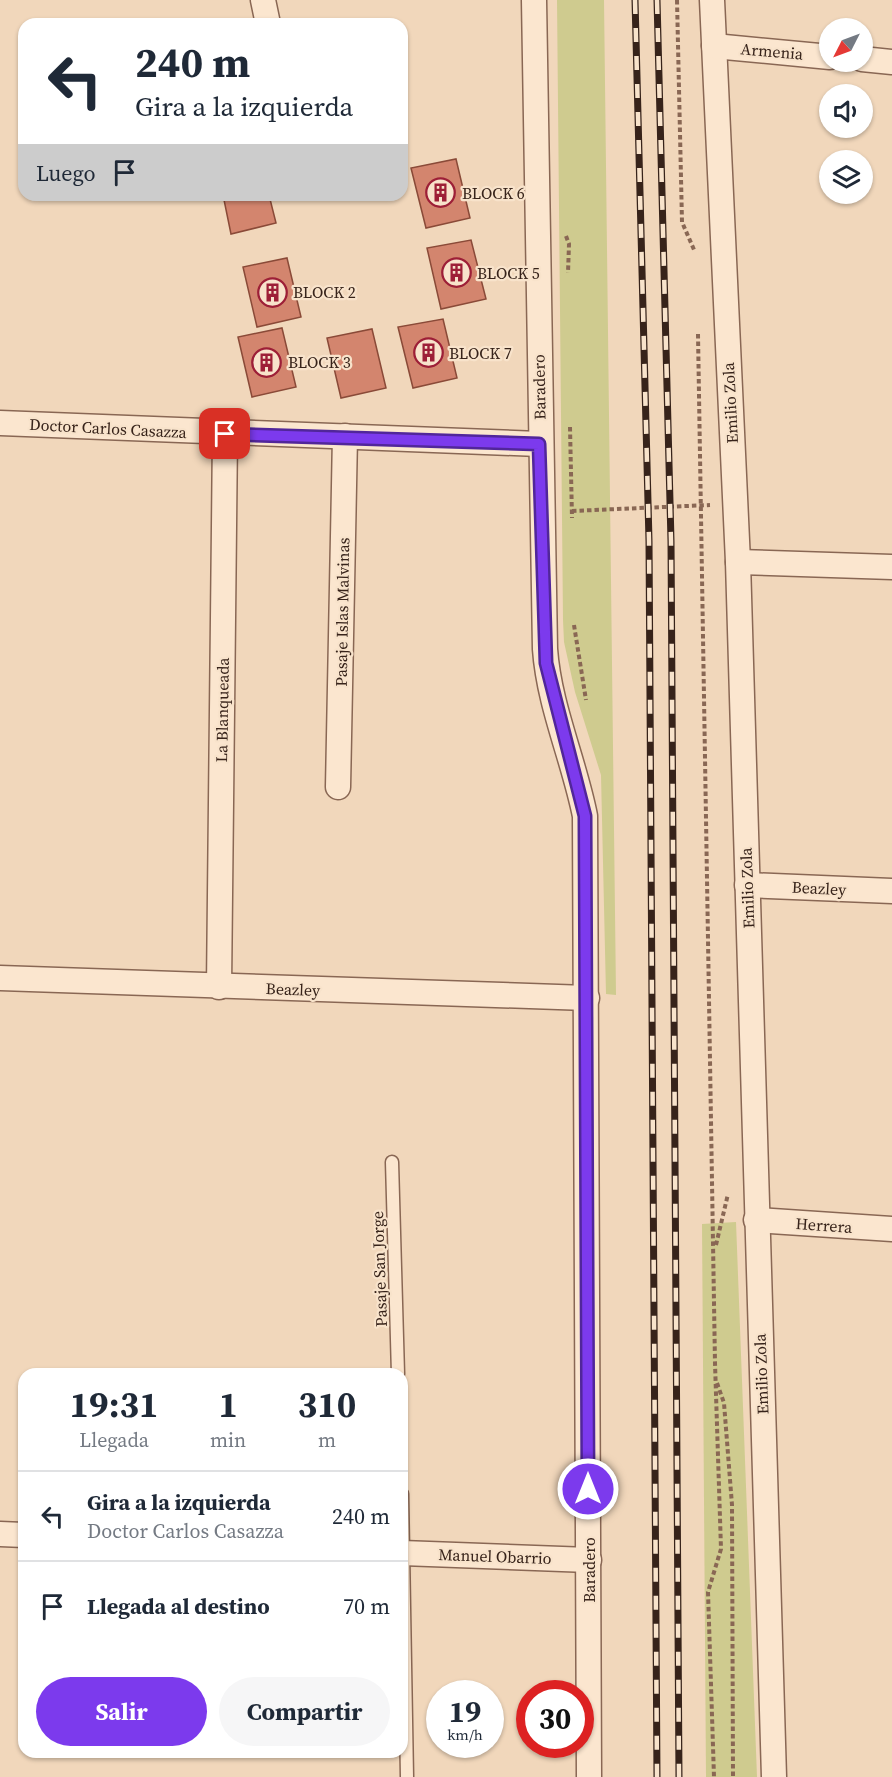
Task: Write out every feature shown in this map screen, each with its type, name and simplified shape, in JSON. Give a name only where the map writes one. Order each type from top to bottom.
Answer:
[{"type":"street","points":[[263,0],[267,18]]},
{"type":"street","name":"Baradero","points":[[534,0],[539,444],[546,663],[585,816],[589,1777]]},
{"type":"street","name":"Emilio Zola","points":[[712,0],[738,562],[774,1777]]},
{"type":"street","name":"Armenia","points":[[714,46],[819,56]]},
{"type":"street","points":[[873,60],[892,62]]},
{"type":"street","name":"Doctor Carlos Casazza","points":[[0,423],[225,434],[345,436],[539,444]]},
{"type":"street","name":"La Blanqueada","points":[[219,987],[225,434]]},
{"type":"street","name":"Pasaje Islas Malvinas","points":[[339,787],[345,436]]},
{"type":"street","points":[[738,562],[892,567]]},
{"type":"street","name":"Beazley","points":[[747,885],[892,891]]},
{"type":"street","name":"Beazley","points":[[0,978],[587,998]]},
{"type":"street","name":"Herrera","points":[[756,1220],[892,1229]]},
{"type":"street","points":[[0,1534],[18,1535]]},
{"type":"street","name":"Manuel Obarrio","points":[[408,1553],[589,1560]]},
{"type":"lane","name":"Pasaje San Jorge","points":[[392,1162],[398,1368]]},
{"type":"lane","points":[[407,1758],[407,1777]]},
{"type":"path","points":[[677,0],[682,222],[696,255]]},
{"type":"path","points":[[698,327],[715,1380],[721,1549],[708,1593],[714,1777]]},
{"type":"path","points":[[572,511],[711,505]]},
{"type":"path","points":[[715,1380],[724,1403],[732,1505],[732,1777]]},
{"type":"shaded area","points":[[557,0],[604,0],[616,995],[606,994],[601,775],[575,692],[564,642]]},
{"type":"shaded area","points":[[736,1222],[757,1777],[706,1777],[702,1224]]},
{"type":"building","name":"BLOCK 6","points":[[456,159],[470,218],[426,228],[411,168]]},
{"type":"building","points":[[224,201],[270,201],[276,223],[231,234]]},
{"type":"building","name":"BLOCK 5","points":[[471,240],[486,299],[441,309],[427,248]]},
{"type":"building","name":"BLOCK 2","points":[[287,258],[301,317],[257,327],[243,267]]},
{"type":"building","name":"BLOCK 7","points":[[443,319],[457,378],[413,388],[398,327]]},
{"type":"building","name":"BLOCK 3","points":[[282,328],[296,387],[252,397],[238,337]]},
{"type":"building","points":[[372,329],[386,388],[341,398],[327,338]]},
{"type":"railway","points":[[635,0],[649,541],[657,1777]]},
{"type":"railway","points":[[657,0],[671,541],[679,1777]]},
{"type":"place","name":"BLOCK 6","points":[[441,193]]},
{"type":"place","name":"BLOCK 5","points":[[456,273]]},
{"type":"place","name":"BLOCK 2","points":[[272,292]]},
{"type":"place","name":"BLOCK 7","points":[[428,353]]},
{"type":"place","name":"BLOCK 3","points":[[267,362]]},
{"type":"route","points":[[225,434],[345,436],[539,444],[546,663],[549,681],[579,784],[585,816],[588,1489]]}]
